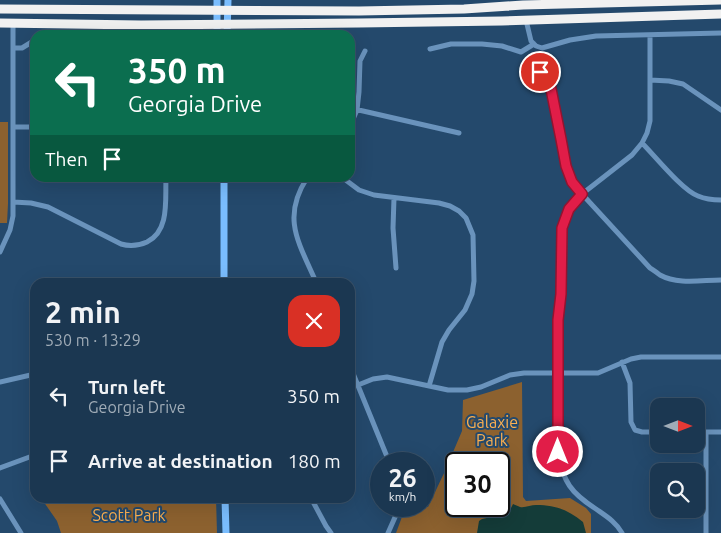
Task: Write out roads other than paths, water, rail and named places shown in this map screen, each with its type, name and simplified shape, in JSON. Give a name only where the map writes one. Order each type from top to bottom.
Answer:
[{"type":"highway","points":[[0,9],[12,5],[68,10],[389,10],[464,9],[523,3],[721,0]]},
{"type":"highway","points":[[0,16],[7,14],[12,5]]},
{"type":"highway","points":[[13,23],[18,17],[54,14],[68,10]]},
{"type":"highway","points":[[0,23],[141,25],[405,23],[721,14]]},
{"type":"street","points":[[217,0],[217,30]]},
{"type":"street","points":[[227,30],[228,0]]},
{"type":"street","points":[[526,20],[533,43],[542,48],[570,40],[596,36],[721,33]]},
{"type":"street","points":[[0,252],[10,230],[13,216],[13,23]]},
{"type":"street","points":[[622,533],[620,528],[610,519],[574,493],[566,482],[561,468],[558,452],[558,320],[561,294],[562,228],[569,209],[582,194],[632,155],[642,143],[647,133],[650,121],[650,35]]},
{"type":"street","points":[[13,48],[22,48],[30,43]]},
{"type":"street","points":[[430,49],[451,44],[482,44],[502,46],[520,52],[533,43]]},
{"type":"street","points":[[355,115],[360,92],[360,61],[365,51]]},
{"type":"street","points":[[540,72],[550,84],[566,166],[572,182],[582,194],[650,268],[660,275],[682,281],[721,280]]},
{"type":"street","points":[[650,80],[683,84],[721,110]]},
{"type":"street","points":[[357,110],[459,133]]},
{"type":"street","points":[[13,127],[30,127]]},
{"type":"street","points":[[642,143],[683,186],[697,196],[711,200],[721,200]]},
{"type":"street","points":[[13,202],[31,203],[48,207],[121,244],[139,246],[154,239],[163,226],[166,182]]},
{"type":"street","points":[[224,182],[224,278]]},
{"type":"street","points":[[304,182],[294,206],[294,223],[298,239],[314,278]]},
{"type":"street","points":[[348,182],[359,190],[374,195],[450,206],[466,218],[473,235],[474,280],[472,294],[465,310],[442,342],[429,386]]},
{"type":"street","points":[[394,198],[393,228],[396,268]]},
{"type":"street","points":[[358,384],[373,379],[388,378],[448,390],[467,390],[481,388],[510,376],[524,373],[598,372],[631,358],[721,357]]},
{"type":"street","points":[[622,362],[630,383],[631,422],[635,430],[650,432]]},
{"type":"street","points":[[0,382],[30,375]]},
{"type":"street","points":[[355,377],[385,452]]},
{"type":"street","points":[[706,533],[706,432],[721,432]]},
{"type":"street","points":[[0,468],[30,457]]},
{"type":"street","points":[[0,499],[21,533]]},
{"type":"street","points":[[225,503],[226,533]]},
{"type":"street","points":[[314,503],[331,533]]},
{"type":"street","points":[[388,533],[395,517]]},
{"type":"park label","name":"Galaxie Park","points":[[492,431]]},
{"type":"park label","name":"Scott Park","points":[[129,515]]}]
